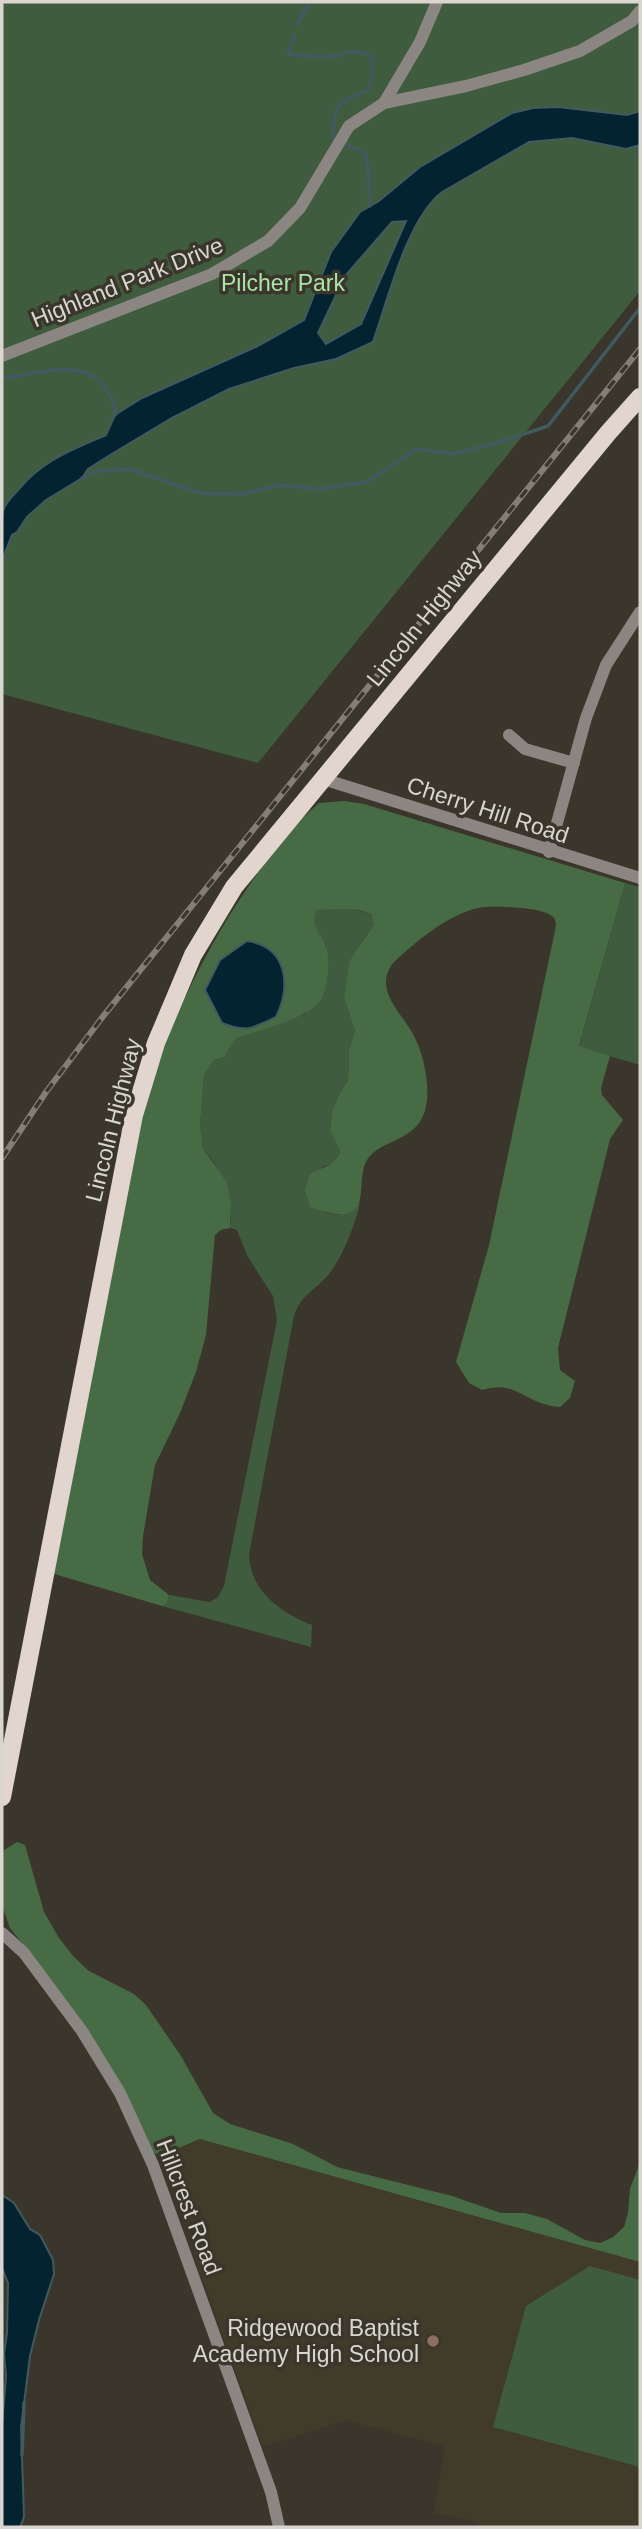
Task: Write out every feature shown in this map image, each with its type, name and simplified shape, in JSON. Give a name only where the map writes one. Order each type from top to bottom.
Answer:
[{"type":"main road","name":"Lincoln Highway","points":[[2,1797],[134,1115],[156,1043],[193,955],[234,887],[640,397]]},
{"type":"street","points":[[384,103],[420,42],[437,2]]},
{"type":"street","name":"Highland Park Drive","points":[[2,356],[212,274],[268,241],[300,208],[349,125],[384,103],[490,80],[580,51],[632,21],[640,11]]},
{"type":"street","points":[[549,852],[586,718],[606,665],[640,612]]},
{"type":"street","points":[[509,735],[525,749],[574,763]]},
{"type":"street","name":"Cherry Hill Road","points":[[323,779],[549,852],[640,878]]},
{"type":"street","name":"Hillcrest Road","points":[[2,1933],[24,1953],[66,2009],[120,2093],[157,2177],[271,2492],[279,2527]]},
{"type":"shaded area","name":"Ridgewood Baptist Academy High School","points":[[200,2139],[640,2262],[640,2527],[479,2527],[479,2522],[434,2513],[445,2446],[345,2420],[263,2447],[159,2156]]},
{"type":"green space","name":"Pilcher Park","points":[[2,2],[640,2],[640,291],[258,763],[2,694]]},
{"type":"green space","points":[[344,801],[364,804],[625,883],[579,1046],[610,1056],[601,1088],[602,1095],[623,1120],[610,1139],[558,1348],[560,1370],[575,1381],[570,1398],[560,1407],[538,1402],[504,1388],[482,1390],[469,1383],[456,1362],[489,1245],[555,932],[554,918],[550,914],[522,908],[473,909],[438,926],[393,963],[387,973],[388,993],[420,1049],[427,1085],[426,1106],[421,1120],[412,1130],[370,1156],[364,1167],[357,1206],[353,1211],[339,1214],[310,1207],[305,1190],[310,1174],[332,1163],[340,1151],[330,1130],[332,1111],[348,1081],[349,1050],[355,1031],[344,999],[349,962],[374,924],[371,914],[358,910],[317,910],[315,924],[326,947],[328,961],[326,987],[319,1002],[312,1009],[291,1020],[235,1039],[225,1057],[214,1060],[204,1076],[200,1125],[203,1148],[227,1183],[231,1204],[230,1228],[215,1235],[206,1335],[196,1372],[180,1413],[155,1465],[143,1536],[142,1554],[150,1580],[169,1595],[167,1604],[162,1606],[51,1573],[149,1085],[193,981],[219,932],[265,862],[319,803]]},
{"type":"green space","points":[[625,883],[640,887],[640,1065],[579,1047]]},
{"type":"green space","points":[[349,908],[371,914],[374,924],[365,937],[344,999],[355,1031],[349,1050],[348,1081],[332,1111],[330,1130],[340,1151],[333,1162],[322,1167],[311,1207],[342,1214],[360,1203],[352,1230],[339,1258],[324,1280],[300,1303],[294,1316],[249,1554],[255,1579],[261,1589],[278,1607],[312,1625],[311,1647],[162,1606],[167,1604],[169,1595],[210,1602],[218,1597],[224,1586],[277,1320],[273,1296],[248,1257],[237,1230],[230,1228],[231,1218],[215,1164],[203,1148],[200,1125],[204,1076],[214,1060],[225,1057],[235,1039],[305,1014],[326,945],[315,924],[317,910]]},
{"type":"green space","points":[[17,1842],[25,1845],[44,1912],[59,1938],[89,1971],[134,1994],[146,2005],[181,2056],[213,2113],[230,2124],[293,2144],[337,2167],[452,2196],[501,2213],[525,2213],[547,2219],[585,2240],[600,2243],[613,2237],[624,2227],[630,2189],[640,2162],[640,2262],[200,2139],[159,2156],[151,2150],[107,2060],[62,1995],[10,1928],[2,1906],[2,1857],[4,1850]]},
{"type":"green space","points":[[590,2266],[640,2280],[640,2467],[493,2427],[526,2306]]},
{"type":"water","points":[[558,107],[627,115],[640,111],[640,145],[626,149],[572,138],[529,142],[442,192],[430,204],[409,240],[373,342],[336,359],[294,368],[229,389],[172,418],[88,469],[82,478],[46,500],[12,535],[2,560],[4,507],[38,470],[106,435],[115,415],[142,398],[256,347],[304,320],[331,252],[360,212],[379,201],[420,167],[512,113],[533,108]],"holes":[[[406,221],[361,324],[326,344],[318,333],[345,276],[392,222]]]},
{"type":"water","points":[[247,941],[271,951],[278,960],[284,981],[284,993],[276,1017],[244,1028],[222,1023],[205,990],[220,960]]},
{"type":"water","points":[[2,2195],[14,2203],[30,2229],[40,2235],[53,2260],[54,2274],[30,2356],[21,2427],[24,2517],[20,2527],[2,2527],[2,2427],[8,2283],[2,2268]]},
{"type":"waterway","points":[[297,24],[310,2]]},
{"type":"waterway","points":[[294,36],[288,54],[323,57],[356,52],[371,56],[373,74],[369,89],[340,105],[334,117],[333,138]]},
{"type":"waterway","points":[[346,144],[365,153],[369,173],[370,206]]},
{"type":"waterway","points":[[636,147],[640,153]]},
{"type":"waterway","points":[[82,478],[98,471],[130,469],[201,493],[241,494],[281,485],[318,489],[367,482],[416,449],[453,454],[497,443],[548,426],[640,308]]},
{"type":"waterway","points":[[2,378],[58,370],[85,373],[97,379],[106,389],[113,401],[115,415]]},
{"type":"waterway","points":[[22,2455],[24,2403]]},
{"type":"railway","points":[[2,1158],[46,1092],[101,1019],[640,349]]},
{"type":"place","name":"Ridgewood Baptist Academy High School","points":[[433,2341]]}]
